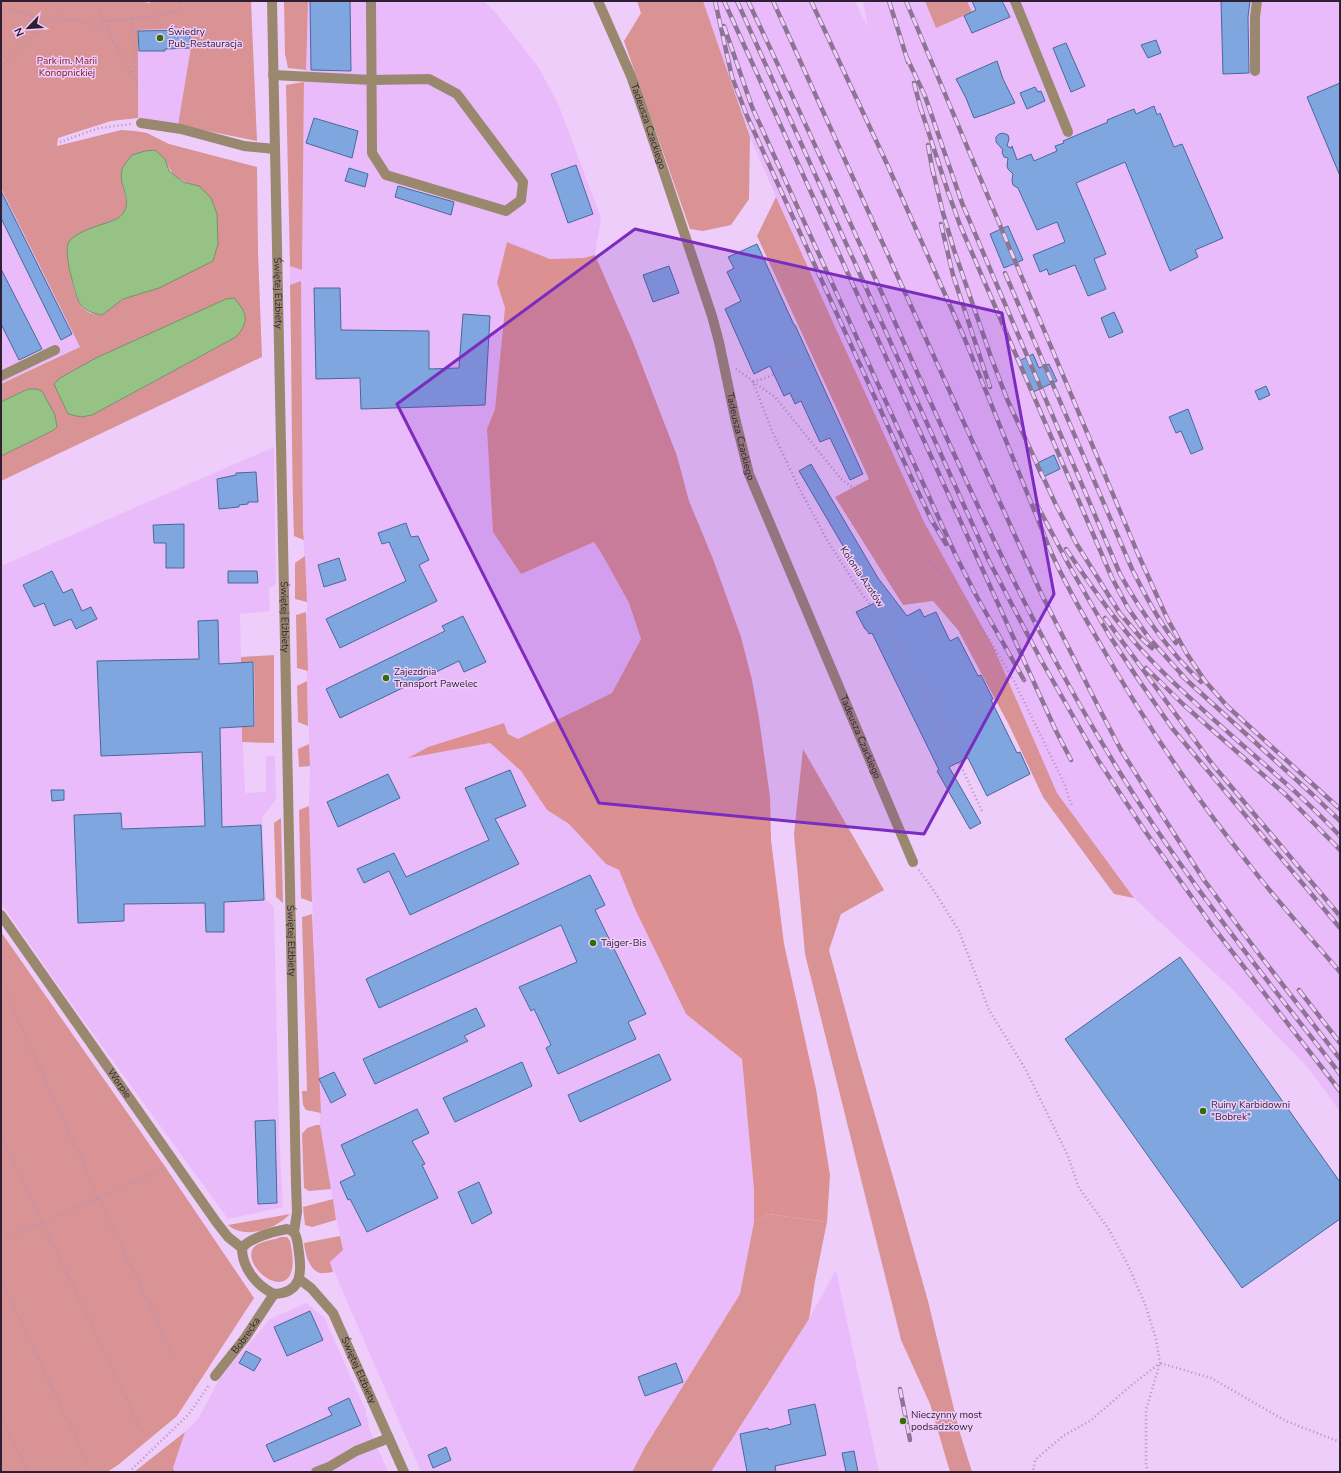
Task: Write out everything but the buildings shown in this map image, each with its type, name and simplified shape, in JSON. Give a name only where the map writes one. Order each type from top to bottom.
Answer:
[{"type":"street","name":"Świętej Elżbiety","points":[[272,1],[296,1184],[294,1232]]},
{"type":"street","points":[[273,75],[371,80],[429,79],[457,94],[524,182],[522,200],[506,211],[386,175],[372,153],[371,80],[371,1]]},
{"type":"street","name":"Tadeusza Czackiego","points":[[598,1],[631,76],[712,316],[724,361],[735,418],[749,474],[913,862]]},
{"type":"street","points":[[1016,1],[1068,132]]},
{"type":"street","points":[[1255,71],[1255,17],[1257,1]]},
{"type":"street","points":[[141,123],[182,129],[244,146],[275,149]]},
{"type":"street","points":[[1,376],[55,350]]},
{"type":"street","name":"Worpie","points":[[1,915],[223,1231],[242,1248]]},
{"type":"street","points":[[287,1229],[294,1232],[300,1264],[299,1278],[297,1284],[290,1291],[274,1294],[262,1287],[251,1274],[244,1260],[242,1248],[249,1240],[287,1229]]},
{"type":"street","name":"Świętej Elżbiety","points":[[299,1278],[312,1288],[333,1313],[404,1472]]},
{"type":"street","name":"Bobrecka","points":[[215,1376],[245,1338],[274,1294]]},
{"type":"street","points":[[316,1472],[329,1467],[356,1451],[389,1438]]},
{"type":"path","points":[[1,66],[70,1]]},
{"type":"path","points":[[98,1],[102,20],[106,21],[113,41],[138,85]]},
{"type":"path","points":[[106,21],[166,15],[180,9],[180,1]]},
{"type":"path","points":[[1,6],[49,21],[79,20],[111,33]]},
{"type":"path","points":[[132,19],[135,67],[132,73]]},
{"type":"path","points":[[60,142],[99,128],[141,123]]},
{"type":"path","points":[[753,382],[768,377],[806,358]]},
{"type":"path","points":[[724,361],[775,397],[841,479],[885,511],[953,588],[991,642],[1014,681],[1064,783],[1072,806]]},
{"type":"path","name":"Kolonia Azotów","points":[[753,382],[773,433],[798,486],[827,540],[855,584],[884,623],[935,711],[982,811]]},
{"type":"path","points":[[913,862],[936,894],[959,931],[989,1010],[1026,1070],[1068,1156],[1079,1188],[1108,1228],[1128,1265],[1145,1304],[1156,1339],[1160,1363],[1146,1410],[1146,1465],[1148,1472]]},
{"type":"path","points":[[5,991],[99,1198],[176,1362]]},
{"type":"path","points":[[1,1135],[143,1433]]},
{"type":"path","points":[[1,1241],[99,1198],[175,1162]]},
{"type":"path","points":[[1,1279],[89,1466]]},
{"type":"path","points":[[1160,1363],[1211,1378],[1286,1421],[1340,1442]]},
{"type":"path","points":[[1033,1472],[1035,1460],[1063,1436],[1090,1421],[1160,1363]]},
{"type":"path","points":[[129,1472],[189,1414],[215,1376]]},
{"type":"path","points":[[1,1415],[28,1472]]},
{"type":"highlighted area","points":[[635,229],[1002,313],[1054,594],[924,834],[599,803],[397,404]]},
{"type":"shaded area","points":[[308,1],[484,1],[496,13],[539,68],[559,106],[601,218],[595,255],[583,258],[550,259],[507,242],[497,283],[505,308],[495,409],[487,429],[507,551],[521,574],[594,542],[629,603],[641,639],[612,693],[518,739],[508,734],[504,723],[428,747],[410,757],[490,743],[521,771],[547,810],[569,824],[606,864],[619,870],[635,909],[686,1014],[742,1059],[754,1189],[754,1222],[740,1294],[645,1447],[632,1472],[421,1472],[330,1262],[343,1250],[320,1125],[309,806],[310,766],[307,681],[307,602],[303,532],[301,282],[290,285],[290,266],[302,269],[304,82]]},
{"type":"shaded area","points":[[703,1],[855,1],[868,28],[863,1],[1340,1],[1340,1112],[1310,1070],[1231,988],[1134,898],[1057,793],[993,646],[924,522],[776,197],[750,137]]},
{"type":"shaded area","points":[[191,28],[191,47],[178,125],[138,118],[138,30]]},
{"type":"shaded area","points":[[155,150],[165,159],[169,171],[183,182],[199,186],[211,198],[217,214],[218,244],[213,261],[159,288],[123,299],[102,315],[93,313],[85,309],[78,299],[69,266],[67,251],[68,244],[70,240],[78,234],[119,218],[123,214],[126,207],[126,197],[121,175],[124,166],[132,155]]},
{"type":"shaded area","points":[[1,188],[80,347],[1,384]]},
{"type":"shaded area","points":[[507,242],[550,259],[583,258],[595,255],[633,342],[677,456],[689,501],[713,559],[741,637],[752,680],[759,718],[770,797],[771,840],[784,944],[816,1089],[830,1175],[827,1222],[768,1214],[754,1222],[754,1189],[742,1059],[686,1014],[635,909],[619,870],[606,864],[569,824],[547,810],[521,771],[490,743],[408,758],[428,747],[504,723],[508,734],[518,739],[612,693],[641,639],[629,603],[594,542],[521,574],[493,532],[487,429],[495,409],[505,308],[497,283]]},
{"type":"shaded area","points":[[234,298],[242,308],[245,317],[245,322],[236,337],[92,415],[81,417],[68,414],[54,384],[60,378],[96,358],[226,299]]},
{"type":"shaded area","points":[[28,389],[37,389],[42,391],[55,415],[57,427],[52,431],[1,456],[1,402]]},
{"type":"shaded area","points":[[274,447],[276,584],[269,588],[270,611],[240,614],[241,662],[254,662],[255,726],[242,727],[245,793],[266,792],[266,756],[275,756],[276,799],[262,818],[266,900],[274,907],[279,1132],[283,1207],[228,1219],[65,995],[1,903],[1,566]]},
{"type":"shaded area","points":[[836,1270],[879,1472],[711,1472],[809,1319]]},
{"type":"shaded area","points":[[306,1303],[324,1317],[366,1411],[369,1423],[368,1426],[388,1472],[175,1472],[173,1468],[185,1432],[198,1419],[220,1378],[270,1319]]},
{"type":"green space","name":"Park im. Marii Konopnickiej","points":[[1,1],[139,1],[150,3],[151,1],[251,1],[257,141],[178,125],[191,47],[191,28],[138,30],[138,118],[111,121],[58,138],[57,146],[121,130],[135,131],[147,133],[169,144],[257,167],[258,253],[262,357],[1,481],[1,456],[52,431],[57,426],[28,389],[1,402],[1,384],[80,347],[1,188]],"holes":[[[165,159],[174,175],[182,180],[199,186],[159,288],[123,299],[102,315],[90,313],[83,308],[74,291],[70,259],[70,241],[87,230],[114,221],[124,213],[127,204],[122,183]],[[236,337],[92,415],[96,358]]]},
{"type":"green space","points":[[284,1],[308,1],[306,70],[288,68],[285,54]]},
{"type":"green space","points":[[637,1],[703,1],[750,137],[749,199],[731,225],[703,231],[690,229],[624,41],[641,13]]},
{"type":"green space","points":[[925,1],[967,1],[972,12],[936,28]]},
{"type":"green space","points":[[304,82],[302,270],[290,266],[286,85]]},
{"type":"green space","points":[[776,197],[924,522],[993,646],[1057,793],[1134,898],[1114,894],[1043,797],[1009,725],[958,630],[933,601],[903,605],[835,497],[869,479],[757,236]]},
{"type":"green space","points":[[301,281],[304,540],[294,536],[292,473],[290,285]]},
{"type":"green space","points":[[305,556],[307,602],[295,599],[295,563]]},
{"type":"green space","points":[[306,612],[308,671],[297,668],[296,615]]},
{"type":"green space","points":[[274,655],[274,743],[242,742],[242,727],[255,726],[254,662],[241,662],[241,657]]},
{"type":"green space","points":[[307,681],[308,726],[298,722],[297,686]]},
{"type":"green space","points":[[309,744],[310,766],[299,767],[298,749]]},
{"type":"green space","points":[[803,749],[884,890],[841,914],[829,950],[928,1301],[959,1430],[972,1472],[950,1472],[930,1404],[901,1340],[805,954],[794,834]]},
{"type":"green space","points":[[309,806],[312,902],[301,898],[299,810]]},
{"type":"green space","points":[[281,818],[283,903],[276,897],[274,823]]},
{"type":"green space","points":[[312,914],[321,1113],[306,1110],[303,1105],[302,1091],[307,1091],[302,917]]},
{"type":"green space","points":[[1,932],[166,1168],[254,1298],[177,1416],[118,1465],[107,1472],[1,1472]]},
{"type":"green space","points":[[320,1125],[331,1189],[309,1191],[304,1188],[302,1134],[307,1128]]},
{"type":"green space","points":[[333,1199],[336,1220],[312,1227],[305,1225],[303,1207]]},
{"type":"green space","points":[[290,1214],[277,1224],[260,1231],[243,1232],[228,1225]]},
{"type":"green space","points":[[768,1214],[827,1222],[809,1319],[711,1472],[632,1472],[645,1447],[740,1294],[754,1222]]},
{"type":"green space","points":[[340,1236],[343,1250],[330,1262],[333,1272],[320,1273],[316,1271],[308,1261],[304,1243]]},
{"type":"green space","points":[[281,1237],[287,1237],[290,1241],[293,1258],[292,1271],[284,1281],[277,1282],[269,1279],[256,1268],[252,1260],[251,1252],[258,1244]]},
{"type":"green space","points":[[185,1432],[173,1468],[175,1472],[134,1472]]},
{"type":"railway","points":[[715,1],[732,77],[747,116],[911,477],[931,519],[946,544]]},
{"type":"railway","points":[[724,1],[1056,731],[1071,760]]},
{"type":"railway","points":[[737,1],[989,561],[1041,660],[1098,760],[1145,831],[1213,927],[1340,1091]]},
{"type":"railway","points":[[748,1],[834,186],[986,524],[1062,673],[1112,759],[1165,842],[1229,931],[1340,1074]]},
{"type":"railway","points":[[773,1],[1041,593],[1121,750],[1204,880],[1340,1059]]},
{"type":"railway","points":[[811,1],[887,164],[964,337],[1051,552],[1083,615],[1148,724],[1206,809],[1282,905],[1340,972]]},
{"type":"railway","points":[[889,1],[908,62]]},
{"type":"railway","points":[[906,1],[1138,554],[1167,618],[1187,654],[1205,681],[1227,706],[1340,809]]},
{"type":"railway","points":[[724,26],[752,107],[956,556],[977,597],[1024,680]]},
{"type":"railway","points":[[906,56],[925,96],[962,203],[1120,574],[1156,631],[1201,682]]},
{"type":"railway","points":[[914,83],[921,110]]},
{"type":"railway","points":[[920,106],[960,225],[1112,578],[1128,608],[1149,638],[1185,678]]},
{"type":"railway","points":[[928,145],[933,173]]},
{"type":"railway","points":[[932,167],[954,250],[1007,399],[1056,505],[1076,543],[1121,615]]},
{"type":"railway","points":[[941,224],[953,275],[990,387]]},
{"type":"railway","points":[[1005,273],[1132,569],[1147,598],[1176,643]]},
{"type":"railway","points":[[1037,505],[1109,635],[1172,728],[1340,928]]},
{"type":"railway","points":[[1066,549],[1116,620],[1151,660],[1197,705],[1294,791],[1340,836]]},
{"type":"railway","points":[[1118,611],[1141,638],[1152,648]]},
{"type":"railway","points":[[1105,618],[1213,765],[1340,916]]},
{"type":"railway","points":[[1146,668],[1185,706],[1286,795],[1340,850]]},
{"type":"railway","points":[[1181,675],[1340,821]]},
{"type":"railway","points":[[1299,990],[1340,1043]]},
{"type":"railway","points":[[900,1389],[910,1440]]},
{"type":"place","name":"Świedry Pub-Restauracja","points":[[160,38]]},
{"type":"place","name":"Zajezdnia Transport Pawelec","points":[[386,678]]},
{"type":"place","name":"Tajger-Bis","points":[[593,943]]},
{"type":"place","name":"Ruiny Karbidowni \"Bobrek\"","points":[[1203,1111]]},
{"type":"place","name":"Nieczynny most podsadzkowy","points":[[903,1421]]}]
